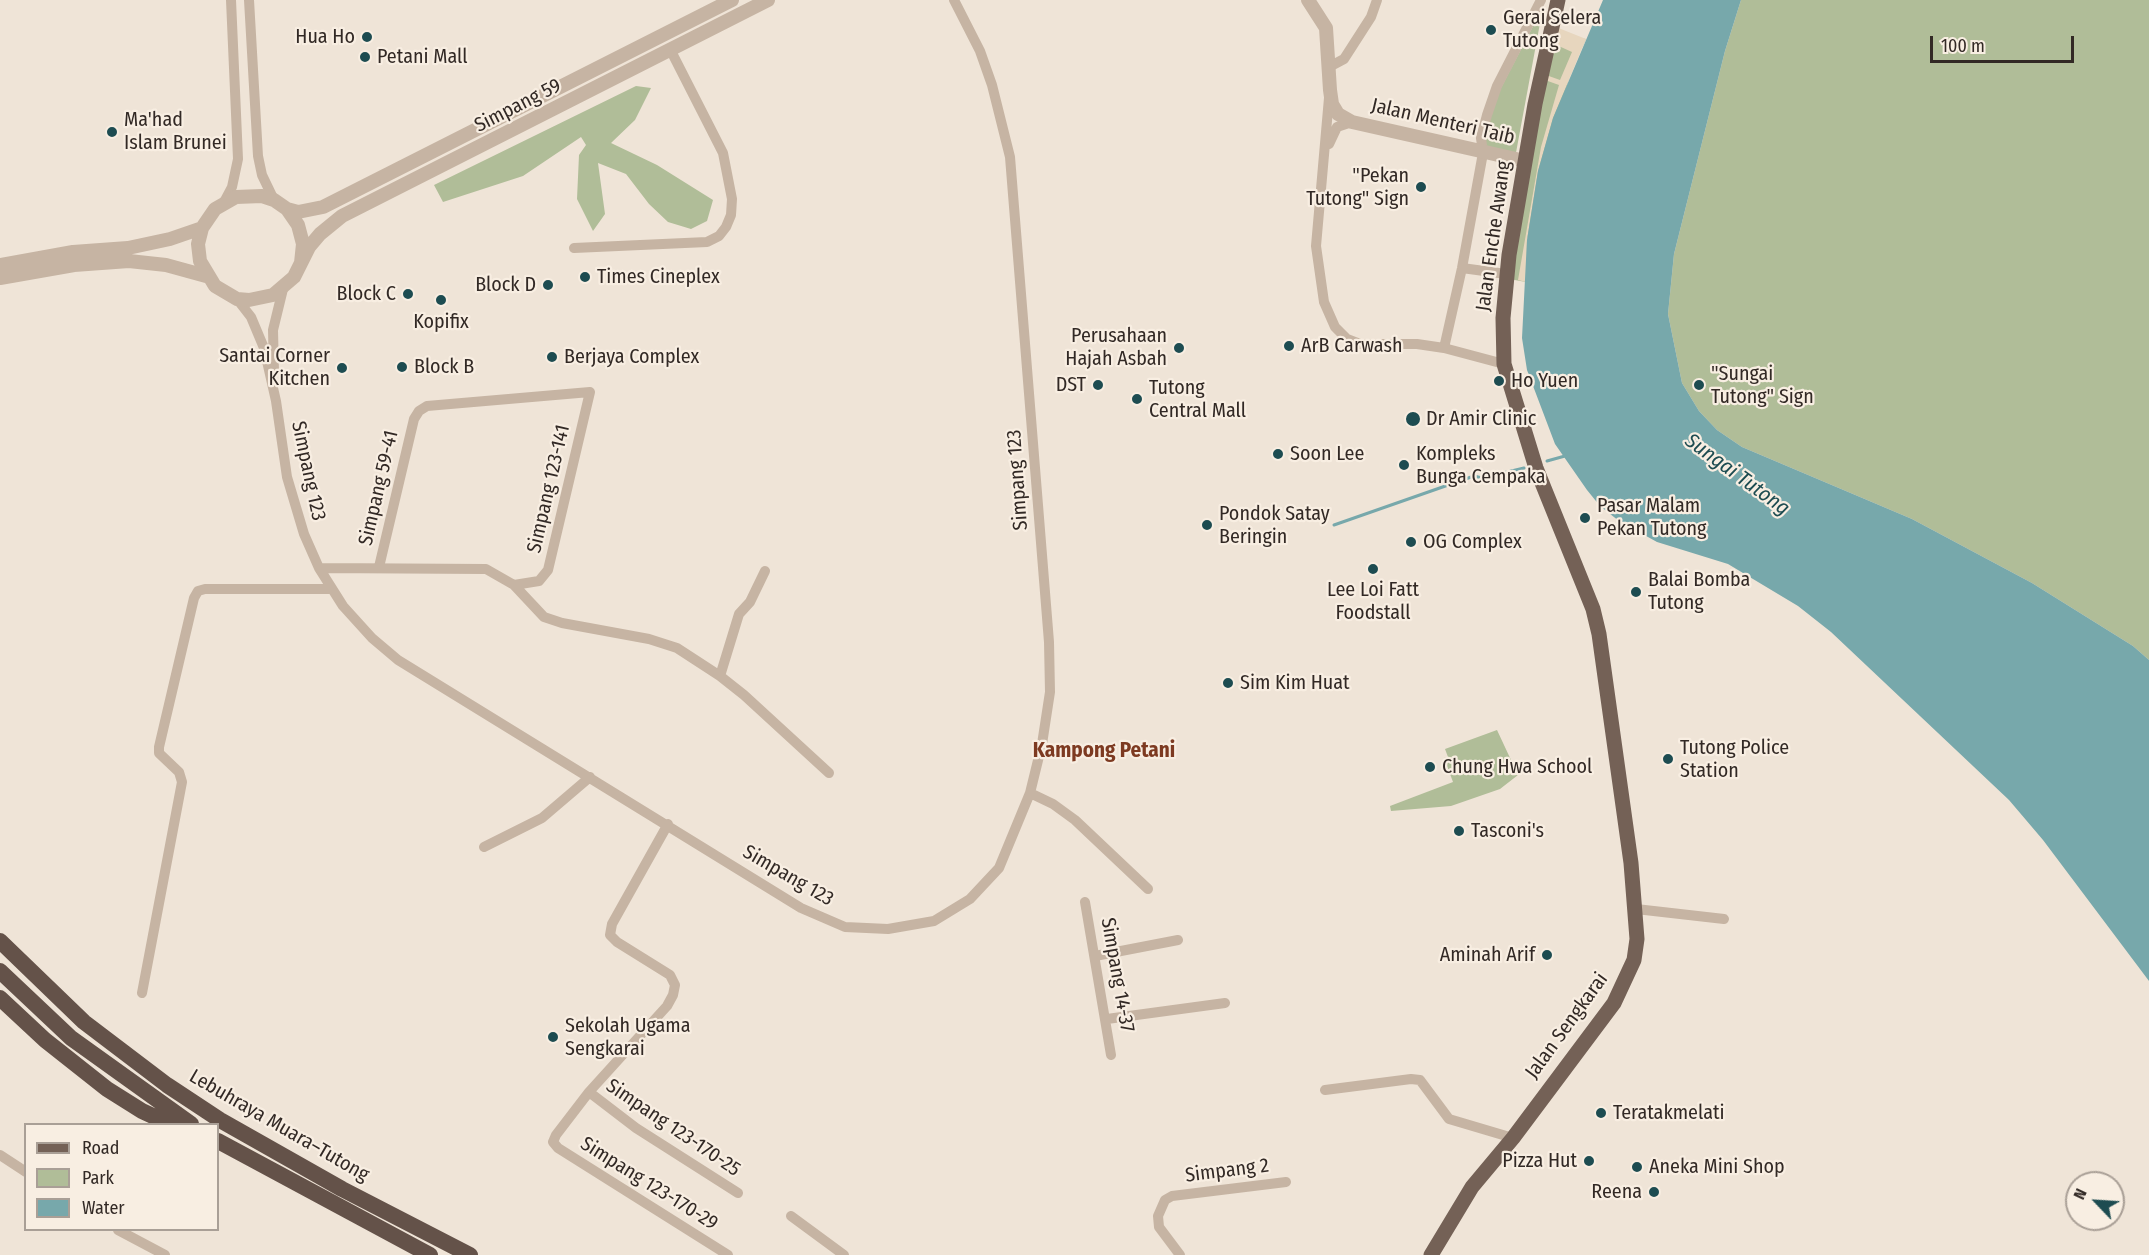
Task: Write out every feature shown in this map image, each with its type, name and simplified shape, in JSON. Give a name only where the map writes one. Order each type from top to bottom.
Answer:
[{"type":"highway","name":"Lebuhraya Muara–Tutong","points":[[0,941],[84,1022],[220,1120],[342,1189],[470,1255]]},
{"type":"highway","name":"Lebuhraya Muara–Tutong","points":[[0,971],[71,1038],[188,1123]]},
{"type":"highway","points":[[0,998],[45,1040],[107,1089],[166,1123]]},
{"type":"highway","name":"Lebuhraya Muara–Tutong","points":[[219,1142],[430,1255]]},
{"type":"main road","name":"Jalan Enche Awang","points":[[1558,0],[1525,161],[1506,274],[1504,364],[1538,473],[1593,609]]},
{"type":"main road","name":"Jalan Sengkarai","points":[[1431,1255],[1472,1187],[1513,1138],[1614,1003],[1634,960],[1637,939],[1636,909],[1605,667],[1593,609]]},
{"type":"street","points":[[224,202],[249,195],[274,200],[287,209],[298,225],[303,244],[301,263],[294,277],[284,289],[261,299],[237,299],[225,294],[206,276],[200,261],[198,244],[202,228],[207,218],[224,202],[232,187],[238,159],[231,0]]},
{"type":"street","points":[[249,0],[258,156],[262,175],[274,200]]},
{"type":"street","name":"Simpang 59","points":[[287,209],[298,212],[323,207],[732,0]]},
{"type":"street","name":"Simpang 59","points":[[301,263],[309,247],[320,234],[342,216],[768,0]]},
{"type":"street","name":"Simpang 123","points":[[237,299],[257,330],[276,401],[290,487],[304,534],[319,568],[343,606],[398,660],[668,824],[801,908],[845,927],[888,929],[934,921],[970,899],[999,867],[1030,793],[1042,744],[1050,692],[1049,642],[1010,157],[992,85],[980,51],[954,0]]},
{"type":"street","points":[[1308,0],[1326,28],[1330,90],[1316,246],[1322,292],[1335,327],[1347,339],[1360,344],[1417,344],[1444,348],[1504,364]]},
{"type":"street","points":[[1329,67],[1344,59],[1371,17],[1377,0]]},
{"type":"street","points":[[1444,348],[1462,268],[1483,153],[1481,138],[1497,86],[1541,0]]},
{"type":"street","points":[[574,248],[707,242],[719,236],[726,227],[731,214],[732,199],[726,160],[671,51]]},
{"type":"street","points":[[1330,90],[1334,109],[1352,122]]},
{"type":"street","points":[[1326,150],[1337,127],[1352,122]]},
{"type":"street","name":"Jalan Menteri Taib","points":[[1352,122],[1525,161]]},
{"type":"street","points":[[0,265],[73,252],[128,248],[170,239],[202,228]]},
{"type":"street","points":[[0,278],[74,265],[129,261],[166,266],[206,276]]},
{"type":"street","points":[[1462,268],[1506,274]]},
{"type":"street","name":"Simpang 123","points":[[276,401],[273,330],[284,289]]},
{"type":"street","name":"Simpang 59-41","points":[[379,567],[414,419],[419,411],[427,406],[590,392]]},
{"type":"street","name":"Simpang 123-141","points":[[514,585],[539,581],[548,570],[590,392]]},
{"type":"street","points":[[319,568],[474,567],[486,569],[514,585],[544,617],[562,623],[649,639],[677,648],[720,676],[829,773]]},
{"type":"street","points":[[720,676],[739,614],[750,602],[765,571]]},
{"type":"street","points":[[142,993],[182,782],[173,764],[159,753],[159,747],[194,598],[198,591],[205,590],[332,589]]},
{"type":"street","points":[[484,847],[542,818],[590,777]]},
{"type":"street","points":[[1030,793],[1053,804],[1075,820],[1148,889]]},
{"type":"street","points":[[589,1092],[667,1006],[673,995],[675,985],[670,975],[617,942],[609,934],[612,924],[668,824]]},
{"type":"street","name":"Simpang 14-37","points":[[1085,902],[1112,1055]]},
{"type":"street","points":[[1636,909],[1724,919]]},
{"type":"street","points":[[1095,956],[1178,940]]},
{"type":"street","points":[[1107,1019],[1225,1003]]},
{"type":"street","points":[[1325,1090],[1411,1079],[1420,1080],[1449,1119],[1513,1138]]},
{"type":"street","name":"Simpang 123-170-29","points":[[589,1092],[556,1135],[553,1142],[558,1148],[728,1255]]},
{"type":"street","name":"Simpang 123-170-25","points":[[589,1092],[636,1128],[738,1193]]},
{"type":"street","points":[[0,1155],[24,1171]]},
{"type":"street","name":"Simpang 2","points":[[1180,1255],[1159,1227],[1158,1216],[1165,1200],[1172,1196],[1286,1182]]},
{"type":"street","points":[[791,1216],[844,1255]]},
{"type":"street","points":[[120,1231],[165,1255]]},
{"type":"green space","points":[[1741,0],[2149,0],[2149,660],[2133,646],[2032,583],[1912,519],[1742,447],[1717,430],[1699,411],[1682,383],[1668,314],[1674,254],[1725,51]]},
{"type":"green space","points":[[1543,7],[1515,158],[1481,150],[1492,105]]},
{"type":"green space","points":[[1553,34],[1586,39],[1571,70],[1527,240],[1526,282],[1509,279]]},
{"type":"green space","points":[[636,86],[651,88],[635,120],[611,143],[657,165],[713,200],[707,221],[691,229],[668,222],[649,204],[626,174],[598,163],[605,214],[593,231],[577,199],[579,155],[586,145],[581,137],[523,176],[443,202],[434,185]]},
{"type":"green space","points":[[1497,730],[1518,775],[1500,789],[1451,806],[1391,811],[1390,806],[1453,782],[1444,758],[1448,757],[1445,749]]},
{"type":"shaded area","points":[[1556,27],[1586,39],[1553,118],[1538,171],[1527,240],[1526,282],[1518,280],[1541,147],[1559,85],[1545,80],[1546,75],[1560,80],[1572,52],[1552,43]]},
{"type":"water","name":"Sungai Tutong","points":[[1603,0],[1741,0],[1725,51],[1674,254],[1668,314],[1682,383],[1699,411],[1717,430],[1742,447],[1912,519],[2032,583],[2133,646],[2149,660],[2149,981],[2043,840],[2009,800],[1831,632],[1798,606],[1728,564],[1657,542],[1619,521],[1600,506],[1555,444],[1527,370],[1522,338],[1527,240],[1538,171],[1553,118]]},
{"type":"waterway","points":[[1547,461],[1565,456]]},
{"type":"waterway","points":[[1334,525],[1474,476],[1482,478],[1524,468]]},
{"type":"place","name":"Gerai Selera Tutong","points":[[1491,30]]},
{"type":"place","name":"Hua Ho","points":[[367,37]]},
{"type":"place","name":"Petani Mall","points":[[365,57]]},
{"type":"place","name":"Ma'had Islam Brunei","points":[[112,132]]},
{"type":"place","name":"\"Pekan Tutong\" Sign","points":[[1421,187]]},
{"type":"place","name":"Times Cineplex","points":[[585,277]]},
{"type":"place","name":"Block D","points":[[548,285]]},
{"type":"place","name":"Block C","points":[[408,294]]},
{"type":"place","name":"Kopifix","points":[[441,300]]},
{"type":"place","name":"ArB Carwash","points":[[1289,346]]},
{"type":"place","name":"Perusahaan Hajah Asbah","points":[[1179,348]]},
{"type":"place","name":"Berjaya Complex","points":[[552,357]]},
{"type":"place","name":"Block B","points":[[402,367]]},
{"type":"place","name":"Santai Corner Kitchen","points":[[342,368]]},
{"type":"place","name":"Ho Yuen","points":[[1499,381]]},
{"type":"place","name":"DST","points":[[1098,385]]},
{"type":"place","name":"\"Sungai Tutong\" Sign","points":[[1699,385]]},
{"type":"place","name":"Tutong Central Mall","points":[[1137,399]]},
{"type":"place","name":"Dr Amir Clinic","points":[[1413,419]]},
{"type":"place","name":"Soon Lee","points":[[1278,454]]},
{"type":"place","name":"Kompleks Bunga Cempaka","points":[[1404,465]]},
{"type":"place","name":"Pasar Malam Pekan Tutong","points":[[1585,518]]},
{"type":"place","name":"Pondok Satay Beringin","points":[[1207,525]]},
{"type":"place","name":"OG Complex","points":[[1411,542]]},
{"type":"place","name":"Lee Loi Fatt Foodstall","points":[[1373,569]]},
{"type":"place","name":"Balai Bomba Tutong","points":[[1636,592]]},
{"type":"place","name":"Sim Kim Huat","points":[[1228,683]]},
{"type":"place","name":"Tutong Police Station","points":[[1668,759]]},
{"type":"place","name":"Chung Hwa School","points":[[1430,767]]},
{"type":"place","name":"Tasconi's","points":[[1459,831]]},
{"type":"place","name":"Aminah Arif","points":[[1547,955]]},
{"type":"place","name":"Sekolah Ugama Sengkarai","points":[[553,1037]]},
{"type":"place","name":"Teratakmelati","points":[[1601,1113]]},
{"type":"place","name":"Pizza Hut","points":[[1589,1161]]},
{"type":"place","name":"Aneka Mini Shop","points":[[1637,1167]]},
{"type":"place","name":"Reena","points":[[1654,1192]]},
{"type":"district","name":"Kampong Petani","points":[[1104,751]]}]
